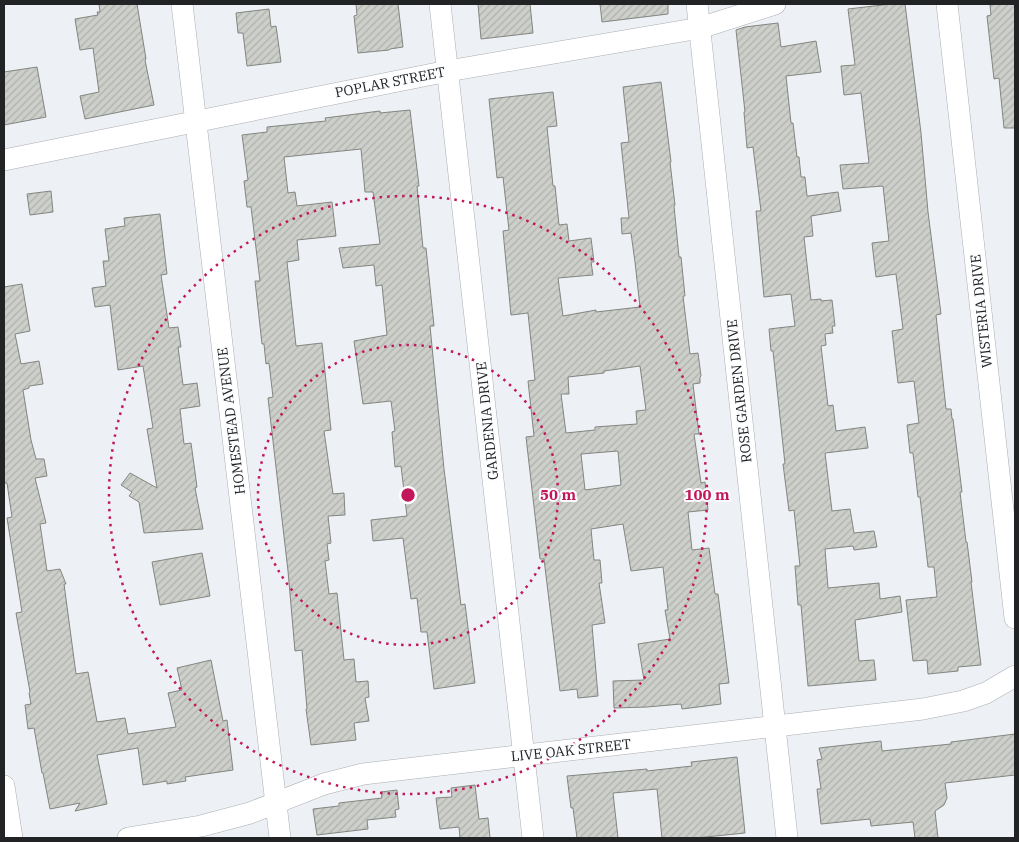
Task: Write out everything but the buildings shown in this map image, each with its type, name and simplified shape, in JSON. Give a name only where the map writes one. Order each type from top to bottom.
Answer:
[{"type":"street","name":"HOMESTEAD AVENUE","points":[[182,4],[280,838]]},
{"type":"street","name":"GARDENIA DRIVE","points":[[440,4],[533,838]]},
{"type":"street","name":"ROSE GARDEN DRIVE","points":[[697,4],[787,838]]},
{"type":"street","name":"POPLAR STREET","points":[[4,160],[448,70],[700,28],[775,4]]},
{"type":"street","name":"WISTERIA DRIVE","points":[[947,4],[1015,618]]},
{"type":"street","name":"LIVE OAK STREET","points":[[128,838],[200,826],[250,813],[324,784],[364,774],[924,709],[962,701],[986,693],[1015,676]]},
{"type":"street","points":[[4,786],[12,838]]}]
